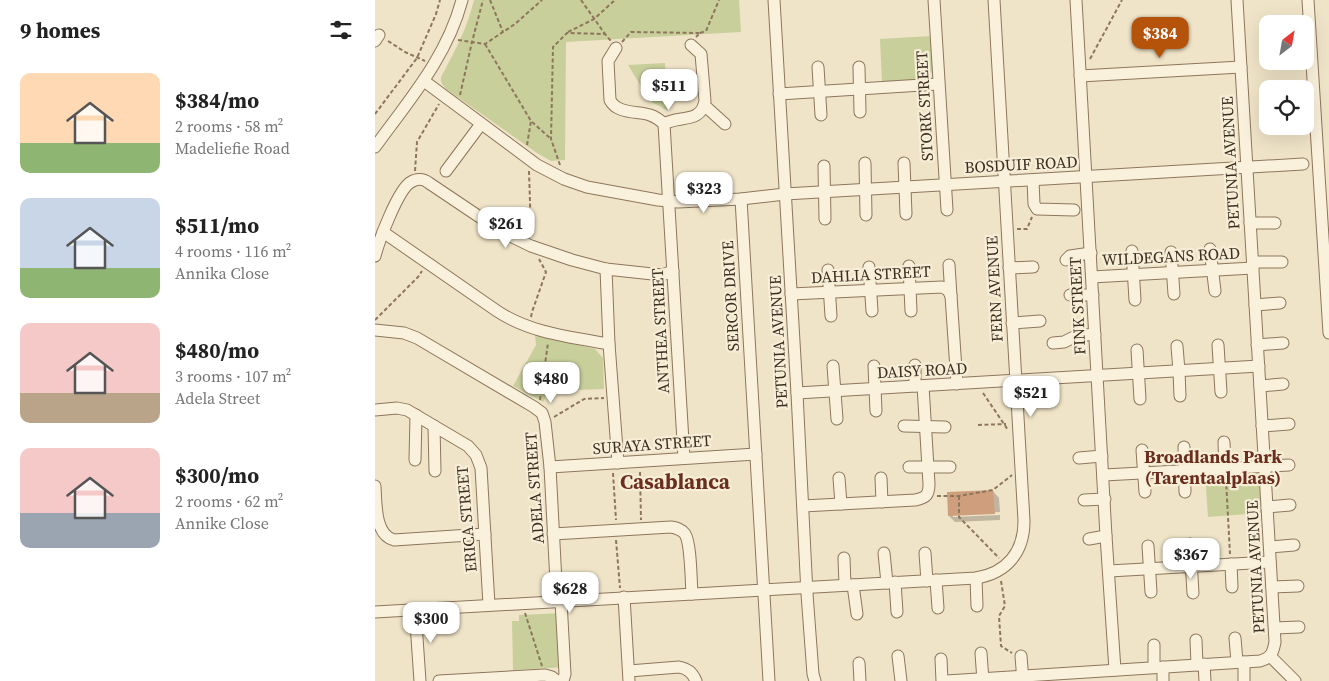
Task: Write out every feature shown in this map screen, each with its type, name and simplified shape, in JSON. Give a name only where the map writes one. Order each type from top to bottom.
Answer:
[{"type":"street","points":[[375,147],[434,66],[449,39],[462,0]]},
{"type":"street","name":"PETUNIA AVENUE","points":[[774,0],[807,587],[815,681]]},
{"type":"street","name":"STORK STREET","points":[[934,0],[947,210]]},
{"type":"street","name":"FERN AVENUE","points":[[994,0],[1016,380],[1014,428],[1021,474],[1024,521],[1023,537],[1018,550],[1003,568]]},
{"type":"street","name":"FINK STREET","points":[[1076,0],[1106,536],[1120,674]]},
{"type":"street","name":"PETUNIA AVENUE","points":[[946,681],[1120,674],[1159,667],[1260,661],[1271,656],[1273,652],[1275,628],[1237,0]]},
{"type":"street","points":[[1309,0],[1329,333]]},
{"type":"street","points":[[616,48],[608,61],[610,100],[612,104],[619,109],[653,116],[664,124],[694,116],[700,112],[704,105],[701,54],[691,45]]},
{"type":"street","points":[[818,67],[821,114]]},
{"type":"street","points":[[859,67],[860,112]]},
{"type":"street","points":[[1080,76],[1241,67]]},
{"type":"street","points":[[424,82],[537,165],[564,179],[598,190],[669,201],[741,199]]},
{"type":"street","points":[[779,94],[938,84]]},
{"type":"street","points":[[704,105],[725,124]]},
{"type":"street","points":[[445,171],[481,124]]},
{"type":"street","name":"ANTHEA STREET","points":[[664,124],[684,458]]},
{"type":"street","points":[[865,163],[866,215]]},
{"type":"street","points":[[904,163],[906,214]]},
{"type":"street","name":"BOSDUIF ROAD","points":[[741,199],[785,194],[1303,164]]},
{"type":"street","points":[[824,166],[825,218]]},
{"type":"street","points":[[375,256],[390,216],[405,188],[411,182],[419,180],[429,183],[502,232],[531,246],[606,269],[662,275],[673,271]]},
{"type":"street","points":[[1033,180],[1035,208],[1040,210],[1075,210]]},
{"type":"street","name":"SERCOR DRIVE","points":[[741,199],[769,681]]},
{"type":"street","points":[[1250,222],[1275,223]]},
{"type":"street","points":[[383,232],[504,316],[549,333],[609,344]]},
{"type":"street","points":[[1210,248],[1215,290]]},
{"type":"street","points":[[1132,251],[1135,300]]},
{"type":"street","points":[[1171,252],[1174,294]]},
{"type":"street","points":[[1066,260],[1070,256],[1091,253]]},
{"type":"street","name":"WILDEGANS ROAD","points":[[1092,277],[1213,270],[1283,262]]},
{"type":"street","points":[[949,265],[957,384]]},
{"type":"street","points":[[909,266],[911,311]]},
{"type":"street","points":[[869,267],[869,290],[872,311]]},
{"type":"street","points":[[1009,268],[1033,267]]},
{"type":"street","points":[[606,269],[617,463]]},
{"type":"street","points":[[828,270],[831,316]]},
{"type":"street","name":"DAHLIA STREET","points":[[791,294],[942,287],[948,290],[951,296]]},
{"type":"street","points":[[1070,295],[1093,295]]},
{"type":"street","points":[[1255,304],[1280,303]]},
{"type":"street","points":[[1013,323],[1040,321]]},
{"type":"street","name":"ADELA STREET","points":[[375,330],[404,333],[417,338],[538,409],[544,417],[550,467],[553,534],[565,674],[563,681]]},
{"type":"street","points":[[1053,343],[1064,342],[1076,336],[1095,334]]},
{"type":"street","points":[[1257,345],[1283,343]]},
{"type":"street","points":[[1218,345],[1221,392]]},
{"type":"street","points":[[1177,346],[1180,396]]},
{"type":"street","points":[[1137,350],[1141,399]]},
{"type":"street","points":[[803,506],[915,500],[925,496],[929,490],[925,427],[915,364]]},
{"type":"street","points":[[833,366],[837,419]]},
{"type":"street","points":[[874,366],[877,411]]},
{"type":"street","name":"DAISY ROAD","points":[[797,393],[1259,366]]},
{"type":"street","points":[[1260,386],[1283,384]]},
{"type":"street","name":"ERICA STREET","points":[[375,410],[401,408],[407,410],[468,446],[476,455],[481,468],[489,605]]},
{"type":"street","points":[[415,415],[415,460]]},
{"type":"street","points":[[1262,426],[1289,424]]},
{"type":"street","points":[[434,426],[435,471]]},
{"type":"street","points":[[904,426],[945,427]]},
{"type":"street","points":[[1224,442],[1225,468]]},
{"type":"street","points":[[1184,447],[1185,492]]},
{"type":"street","points":[[1143,450],[1145,492]]},
{"type":"street","name":"SURAYA STREET","points":[[550,467],[756,454]]},
{"type":"street","points":[[1079,458],[1103,456]]},
{"type":"street","points":[[1103,475],[1289,465]]},
{"type":"street","points":[[909,467],[951,467]]},
{"type":"street","points":[[839,478],[841,504]]},
{"type":"street","points":[[881,478],[882,502]]},
{"type":"street","points":[[375,486],[377,524],[380,532],[386,537],[394,540],[485,534]]},
{"type":"street","points":[[1084,500],[1105,499]]},
{"type":"street","points":[[1267,507],[1290,506]]},
{"type":"street","points":[[553,534],[675,528],[682,531],[688,543],[692,594]]},
{"type":"street","points":[[1089,539],[1106,536]]},
{"type":"street","points":[[1190,544],[1193,593]]},
{"type":"street","points":[[1270,547],[1294,545]]},
{"type":"street","points":[[1148,546],[1151,592]]},
{"type":"street","points":[[883,553],[897,612]]},
{"type":"street","points":[[925,553],[938,608]]},
{"type":"street","points":[[844,558],[857,614]]},
{"type":"street","points":[[1109,571],[1271,562]]},
{"type":"street","points":[[1231,564],[1232,587]]},
{"type":"street","points":[[375,612],[976,578],[991,575],[1003,568]]},
{"type":"street","points":[[976,578],[977,606]]},
{"type":"street","points":[[1272,588],[1298,586]]},
{"type":"street","points":[[624,598],[629,676],[679,667],[687,669],[693,674],[696,681]]},
{"type":"street","points":[[415,609],[420,681]]},
{"type":"street","points":[[1275,628],[1299,627]]},
{"type":"street","points":[[1235,638],[1244,681]]},
{"type":"street","points":[[1196,640],[1205,681]]},
{"type":"street","points":[[1154,645],[1163,681]]},
{"type":"street","points":[[981,653],[983,680]]},
{"type":"street","points":[[898,656],[901,681]]},
{"type":"street","points":[[1021,656],[1023,678]]},
{"type":"street","points":[[1271,656],[1295,681]]},
{"type":"street","points":[[941,659],[942,681]]},
{"type":"street","points":[[859,663],[860,681]]},
{"type":"street","points":[[439,681],[545,675],[557,681]]},
{"type":"path","points":[[375,114],[417,58],[441,0]]},
{"type":"path","points":[[457,106],[471,42],[483,0]]},
{"type":"path","points":[[490,0],[503,32]]},
{"type":"path","points":[[449,39],[485,44],[515,24],[542,0]]},
{"type":"path","points":[[581,0],[616,48],[631,32],[700,33],[706,31],[719,0]]},
{"type":"path","points":[[564,179],[551,139],[553,48],[567,33],[594,19],[615,0]]},
{"type":"path","points":[[1089,62],[1122,0]]},
{"type":"path","points":[[567,33],[605,34]]},
{"type":"path","points":[[691,45],[700,33]]},
{"type":"path","points":[[377,38],[434,66]]},
{"type":"path","points":[[485,44],[531,121],[551,139]]},
{"type":"path","points":[[419,180],[415,173],[417,142],[437,107],[445,97]]},
{"type":"path","points":[[527,147],[531,121]]},
{"type":"path","points":[[528,169],[530,177],[531,246],[546,272],[532,312],[531,327]]},
{"type":"path","points":[[1007,230],[1027,229],[1035,208]]},
{"type":"path","points":[[375,320],[418,277],[427,262]]},
{"type":"path","points":[[538,409],[549,333]]},
{"type":"path","points":[[976,383],[1005,424],[1014,428]]},
{"type":"path","points":[[545,422],[584,399],[613,397]]},
{"type":"path","points":[[978,425],[1005,424],[1014,428]]},
{"type":"path","points":[[639,461],[641,519],[645,529]]},
{"type":"path","points":[[1225,468],[1231,564]]},
{"type":"path","points":[[925,496],[959,496],[993,490],[1013,474],[1021,474]]},
{"type":"path","points":[[959,496],[959,517],[1003,568],[1005,606],[999,616],[1001,646],[1013,654],[1021,656]]},
{"type":"path","points":[[521,603],[545,675]]},
{"type":"green space","points":[[474,0],[739,0],[741,32],[566,42],[565,160],[551,161],[453,94],[442,83],[441,77],[456,49]]},
{"type":"green space","points":[[931,36],[933,71],[924,80],[882,83],[880,39]]},
{"type":"green space","points":[[665,63],[668,111],[650,101],[628,65]]},
{"type":"green space","points":[[535,335],[595,349],[603,358],[604,389],[549,391],[543,402],[513,386],[536,345]]},
{"type":"green space","points":[[1254,471],[1259,475],[1261,513],[1208,517],[1205,474]]},
{"type":"green space","points":[[565,613],[568,667],[513,670],[512,621],[519,621],[519,615]]},
{"type":"building","points":[[993,490],[995,514],[948,516],[947,492]]},
{"type":"district","name":"Broadlands Park (Tarentaalplaas)","points":[[1213,467]]},
{"type":"district","name":"Casablanca","points":[[675,482]]}]
